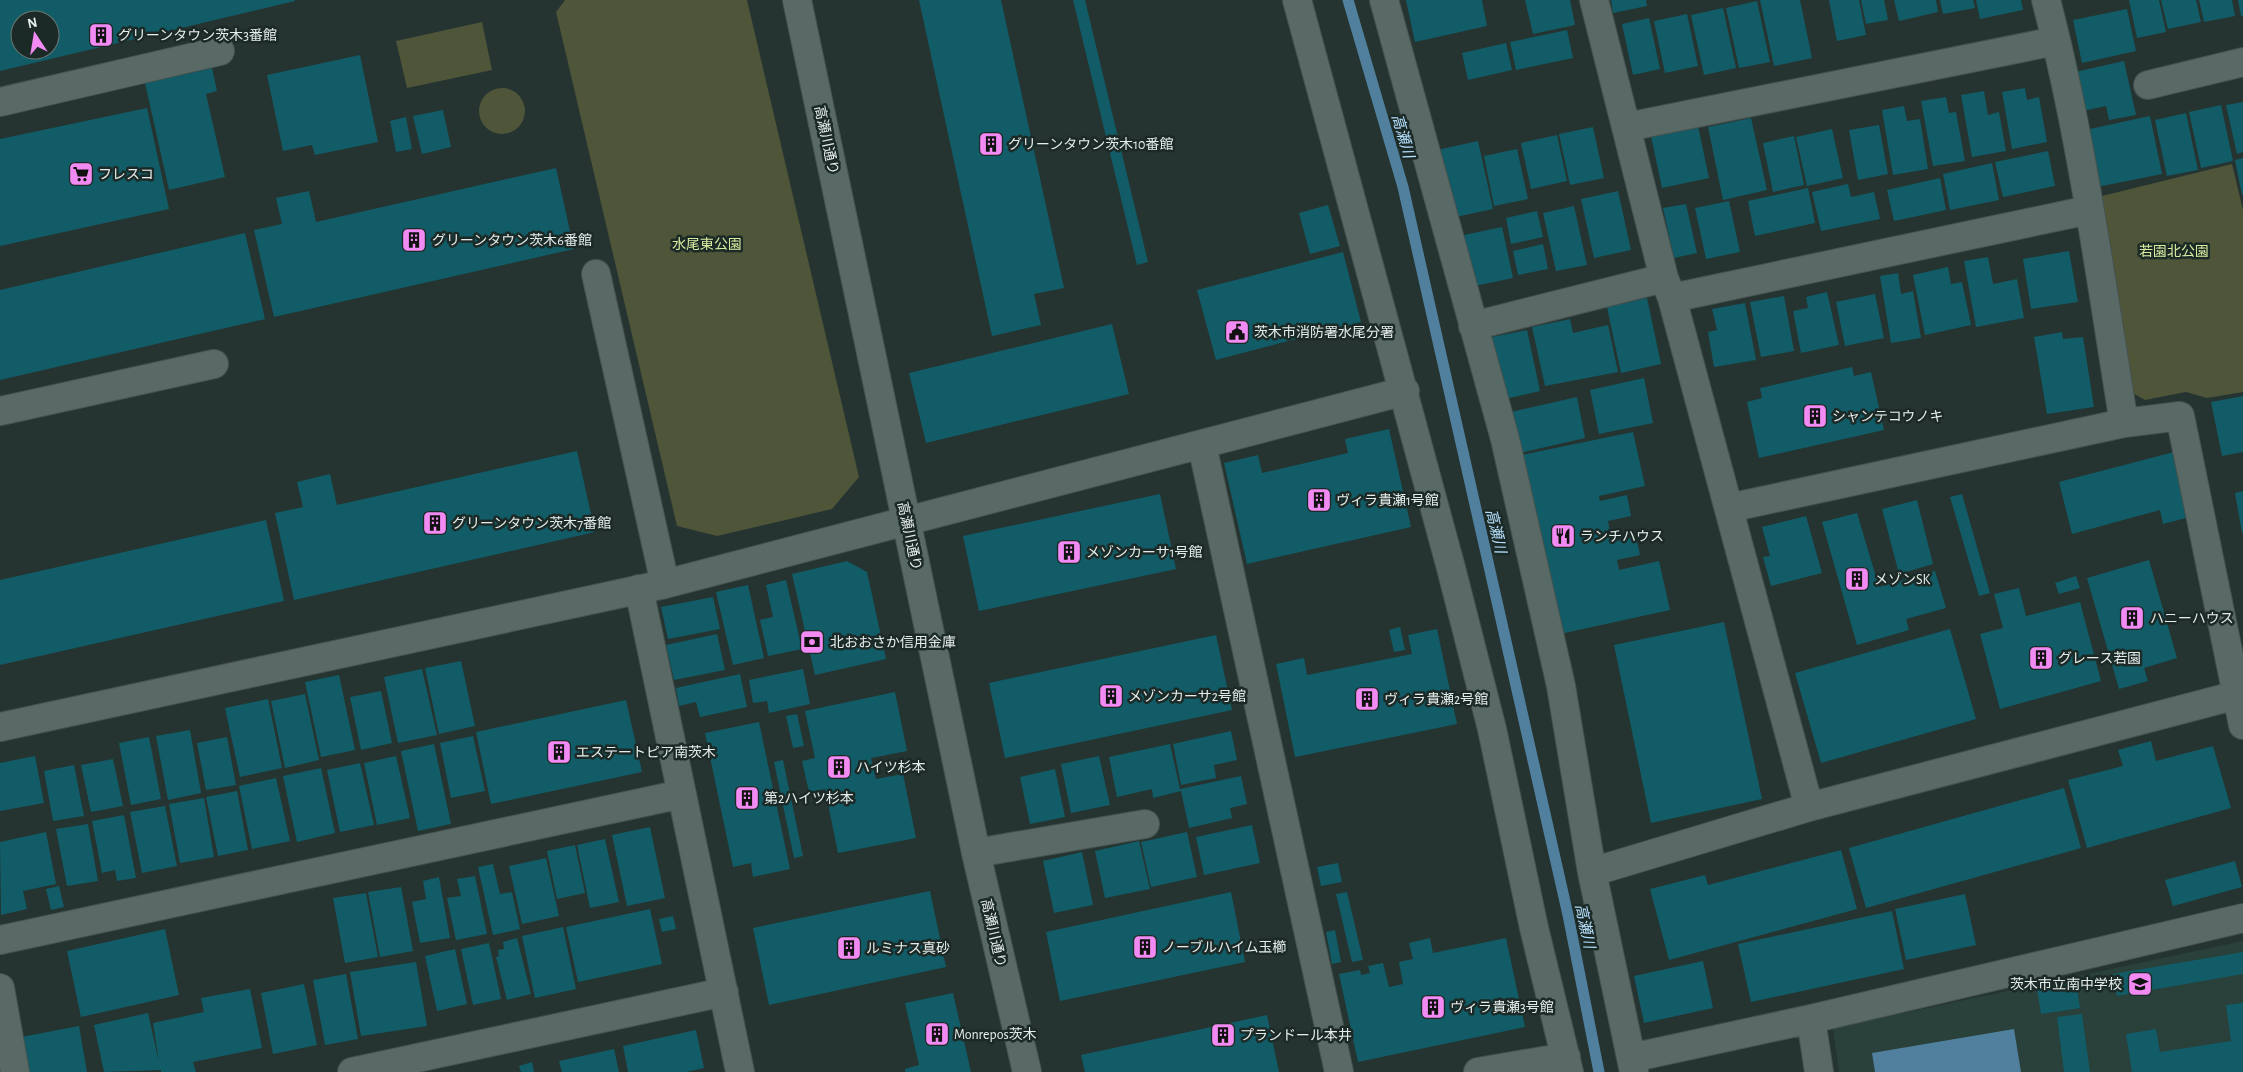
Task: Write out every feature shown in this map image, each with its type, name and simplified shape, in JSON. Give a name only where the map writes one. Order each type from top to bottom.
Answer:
[{"type":"street","name":"高瀬川通り","points":[[797,0],[976,853],[1027,1072]]},
{"type":"street","points":[[1296,0],[1404,391],[1492,729],[1534,928],[1567,1065],[1478,1072]]},
{"type":"street","points":[[1384,0],[1505,439],[1561,686],[1592,872],[1632,1065],[1811,1018],[2243,918]]},
{"type":"street","points":[[1594,0],[1668,288],[1810,807]]},
{"type":"street","points":[[2046,0],[2056,41],[2089,210],[2124,423]]},
{"type":"street","points":[[1627,127],[2056,41]]},
{"type":"street","points":[[0,102],[220,51]]},
{"type":"street","points":[[2148,85],[2243,62]]},
{"type":"street","points":[[1473,326],[2089,210]]},
{"type":"street","points":[[596,274],[665,584]]},
{"type":"street","points":[[0,411],[214,364]]},
{"type":"street","points":[[0,727],[665,584],[907,519],[1202,445],[1404,391]]},
{"type":"street","points":[[1729,508],[2124,423],[2180,416],[2243,725]]},
{"type":"street","points":[[1202,445],[1339,1072]]},
{"type":"street","points":[[639,589],[740,1072]]},
{"type":"street","points":[[1592,872],[1810,807],[2238,695]]},
{"type":"street","points":[[0,940],[682,794]]},
{"type":"street","points":[[976,853],[1145,824]]},
{"type":"street","points":[[0,988],[15,1072]]},
{"type":"street","points":[[352,1072],[724,992]]},
{"type":"street","points":[[1811,1018],[1819,1072]]},
{"type":"shaded area","name":"茨木市立南中学校","points":[[2243,941],[2243,1072],[1839,1072],[1833,1028]]},
{"type":"green space","name":"水尾東公園","points":[[565,0],[747,0],[859,477],[832,509],[717,536],[677,526],[556,12]]},
{"type":"green space","points":[[482,22],[492,70],[407,88],[396,41]]},
{"type":"green space","points":[[497,88],[507,88],[519,94],[524,102],[524,120],[519,128],[511,133],[497,134],[489,131],[482,124],[479,116],[479,106],[482,98],[489,91]]},
{"type":"green space","name":"若園北公園","points":[[2232,164],[2243,210],[2243,392],[2207,398],[2186,392],[2145,400],[2129,391],[2103,249],[2102,196]]},
{"type":"water","points":[[2014,1029],[2021,1072],[1875,1072],[1872,1053]]},
{"type":"building","name":"グリーンタウン茨木3番館","points":[[0,0],[295,0],[60,57],[60,10],[10,10],[10,60],[46,60],[0,71]]},
{"type":"building","name":"グリーンタウン茨木10番館","points":[[919,0],[1001,0],[1064,288],[1034,294],[1041,325],[992,336]]},
{"type":"building","points":[[1073,0],[1085,0],[1148,262],[1137,265]]},
{"type":"building","points":[[1406,0],[1482,0],[1487,26],[1415,42]]},
{"type":"building","points":[[1525,0],[1570,0],[1575,25],[1533,34]]},
{"type":"building","points":[[1611,0],[1646,0],[1647,6],[1613,13]]},
{"type":"building","points":[[1760,0],[1800,0],[1812,58],[1774,66]]},
{"type":"building","points":[[1829,0],[1859,0],[1866,35],[1837,41]]},
{"type":"building","points":[[1861,0],[1884,0],[1888,20],[1866,24]]},
{"type":"building","points":[[1894,0],[1936,0],[1938,12],[1899,21]]},
{"type":"building","points":[[1940,0],[1973,0],[1975,8],[1943,14]]},
{"type":"building","points":[[1976,0],[2021,0],[2023,10],[1980,19]]},
{"type":"building","points":[[2129,0],[2159,0],[2166,32],[2137,38]]},
{"type":"building","points":[[2161,0],[2196,0],[2201,22],[2168,29]]},
{"type":"building","points":[[2199,0],[2232,0],[2235,16],[2204,22]]},
{"type":"building","points":[[2238,0],[2243,0],[2243,16],[2241,16]]},
{"type":"building","points":[[1757,1],[1770,62],[1739,68],[1726,8]]},
{"type":"building","points":[[1723,8],[1736,68],[1704,75],[1691,15]]},
{"type":"building","points":[[2127,9],[2136,51],[2082,63],[2073,20]]},
{"type":"building","points":[[1687,14],[1698,66],[1665,73],[1654,21]]},
{"type":"building","points":[[1649,18],[1660,69],[1633,75],[1622,24]]},
{"type":"building","points":[[1567,30],[1573,58],[1516,70],[1510,42]]},
{"type":"building","points":[[1506,43],[1512,70],[1468,80],[1462,53]]},
{"type":"building","points":[[360,55],[378,142],[315,155],[312,145],[283,151],[267,75]]},
{"type":"building","points":[[2124,61],[2136,115],[2109,120],[2106,106],[2083,111],[2075,72]]},
{"type":"building","points":[[212,68],[217,91],[206,94],[225,177],[169,190],[145,83]]},
{"type":"building","points":[[2025,88],[2027,100],[2039,97],[2047,142],[2012,149],[2002,92]]},
{"type":"building","points":[[1984,91],[1988,115],[1999,112],[2006,151],[1972,157],[1961,95]]},
{"type":"building","points":[[1946,97],[1949,113],[1956,112],[1965,161],[1933,166],[1921,101]]},
{"type":"building","points":[[2243,102],[2243,152],[2237,154],[2226,105]]},
{"type":"building","points":[[2221,105],[2233,161],[2201,168],[2189,112]]},
{"type":"building","points":[[1904,106],[1907,121],[1920,119],[1928,169],[1893,175],[1882,110]]},
{"type":"building","name":"フレスコ","points":[[147,108],[169,209],[0,246],[0,139]]},
{"type":"building","points":[[443,110],[451,147],[422,154],[413,116]]},
{"type":"building","points":[[2186,113],[2198,170],[2167,176],[2155,120]]},
{"type":"building","points":[[2150,116],[2162,174],[2097,187],[2085,130]]},
{"type":"building","points":[[406,117],[412,149],[396,152],[390,121]]},
{"type":"building","points":[[1751,118],[1767,190],[1723,200],[1708,127]]},
{"type":"building","points":[[1879,125],[1888,174],[1858,180],[1849,130]]},
{"type":"building","points":[[1698,126],[1709,178],[1662,188],[1651,136]]},
{"type":"building","points":[[1593,127],[1604,178],[1570,185],[1559,134]]},
{"type":"building","points":[[1832,129],[1843,178],[1807,186],[1796,137]]},
{"type":"building","points":[[1557,135],[1567,181],[1531,189],[1521,143]]},
{"type":"building","points":[[1794,136],[1804,185],[1773,192],[1763,143]]},
{"type":"building","points":[[1478,141],[1493,209],[1451,218],[1437,150]]},
{"type":"building","points":[[1517,149],[1528,199],[1494,206],[1484,156]]},
{"type":"building","points":[[2048,151],[2055,186],[2003,197],[1995,162]]},
{"type":"building","points":[[2243,158],[2243,195],[2242,195],[2235,160]]},
{"type":"building","points":[[1992,163],[1999,200],[1950,210],[1943,174]]},
{"type":"building","name":"グリーンタウン茨木6番館","points":[[556,168],[574,249],[274,317],[254,230],[282,224],[276,198],[309,191],[316,222]]},
{"type":"building","points":[[1940,178],[1946,210],[1894,221],[1887,190]]},
{"type":"building","points":[[1848,184],[1851,197],[1874,192],[1880,219],[1821,231],[1812,192]]},
{"type":"building","points":[[1808,188],[1815,223],[1755,236],[1748,201]]},
{"type":"building","points":[[1618,191],[1631,250],[1594,258],[1581,199]]},
{"type":"building","points":[[1729,201],[1740,252],[1706,259],[1695,208]]},
{"type":"building","points":[[1686,204],[1697,253],[1674,258],[1663,208]]},
{"type":"building","points":[[1328,205],[1340,246],[1310,254],[1299,213]]},
{"type":"building","points":[[1574,206],[1587,265],[1556,271],[1543,213]]},
{"type":"building","points":[[1537,211],[1543,237],[1511,244],[1506,218]]},
{"type":"building","points":[[1502,227],[1513,278],[1475,286],[1464,235]]},
{"type":"building","points":[[245,233],[265,319],[0,380],[0,290]]},
{"type":"building","points":[[1543,244],[1548,269],[1518,275],[1513,251]]},
{"type":"building","points":[[2069,251],[2078,302],[2031,309],[2023,259]]},
{"type":"building","points":[[1343,252],[1361,322],[1216,360],[1197,290]]},
{"type":"building","points":[[1988,257],[1993,284],[2017,279],[2024,318],[1976,327],[1964,261]]},
{"type":"building","points":[[1948,267],[1951,284],[1962,282],[1971,325],[1925,335],[1913,275]]},
{"type":"building","points":[[1898,273],[1901,294],[1913,291],[1921,338],[1891,343],[1880,276]]},
{"type":"building","points":[[1827,292],[1839,345],[1801,353],[1793,311],[1808,308],[1806,297]]},
{"type":"building","points":[[1875,294],[1884,338],[1845,346],[1836,302]]},
{"type":"building","points":[[1784,296],[1794,351],[1761,357],[1750,302]]},
{"type":"building","points":[[1647,298],[1661,364],[1621,373],[1607,307]]},
{"type":"building","points":[[1745,303],[1756,360],[1714,367],[1708,332],[1717,330],[1712,309]]},
{"type":"building","points":[[1570,319],[1573,333],[1608,325],[1618,372],[1545,386],[1532,327]]},
{"type":"building","points":[[1112,324],[1129,394],[926,443],[909,373]]},
{"type":"building","points":[[1527,330],[1540,391],[1505,399],[1492,337]]},
{"type":"building","points":[[2062,332],[2063,339],[2083,337],[2094,407],[2047,414],[2034,337]]},
{"type":"building","name":"シャンテコウノキ","points":[[1852,367],[1854,376],[1871,372],[1884,430],[1759,458],[1747,402],[1762,398],[1760,388]]},
{"type":"building","points":[[1644,378],[1653,423],[1599,434],[1590,390]]},
{"type":"building","points":[[2243,396],[2243,452],[2222,456],[2211,402]]},
{"type":"building","points":[[1577,397],[1585,438],[1520,453],[1511,412]]},
{"type":"building","name":"ヴィラ貴瀬1号館","points":[[1389,429],[1411,527],[1247,564],[1224,463],[1258,455],[1262,473],[1348,453],[1345,439]]},
{"type":"building","points":[[1633,432],[1645,486],[1599,496],[1600,501],[1627,495],[1631,516],[1608,521],[1612,542],[1636,537],[1640,555],[1617,560],[1619,570],[1659,561],[1670,610],[1560,634],[1522,455]]},
{"type":"building","name":"グリーンタウン茨木7番館","points":[[577,451],[595,532],[294,600],[275,513],[303,507],[297,482],[330,474],[337,505]]},
{"type":"building","points":[[2174,452],[2186,518],[2163,524],[2160,510],[2072,534],[2059,482]]},
{"type":"building","points":[[2243,491],[2243,533],[2242,533],[2235,493]]},
{"type":"building","name":"メゾンカーサ1号館","points":[[1160,494],[1176,569],[979,611],[963,536]]},
{"type":"building","points":[[1962,494],[1990,593],[1979,596],[1950,497]]},
{"type":"building","points":[[1917,500],[1933,564],[1899,574],[1882,509]]},
{"type":"building","name":"メゾンSK","points":[[1857,513],[1879,587],[1935,571],[1946,608],[1906,619],[1909,630],[1857,645],[1822,522]]},
{"type":"building","points":[[1806,516],[1822,573],[1771,586],[1763,557],[1770,556],[1762,527]]},
{"type":"building","points":[[266,520],[284,601],[0,665],[0,580]]},
{"type":"building","name":"ハニーハウス","points":[[2149,560],[2177,658],[2144,668],[2148,681],[2119,689],[2087,578]]},
{"type":"building","points":[[847,561],[867,572],[886,659],[815,675],[792,574]]},
{"type":"building","points":[[2076,576],[2080,588],[2059,594],[2055,583]]},
{"type":"building","points":[[786,580],[802,649],[768,656],[760,620],[773,617],[766,585]]},
{"type":"building","points":[[748,585],[764,658],[733,665],[716,592]]},
{"type":"building","name":"グレース若園","points":[[2019,588],[2026,616],[2080,602],[2101,681],[2000,709],[1980,634],[2003,628],[1994,594]]},
{"type":"building","points":[[713,597],[720,629],[668,639],[661,607]]},
{"type":"building","points":[[1724,622],[1762,799],[1651,823],[1614,645]]},
{"type":"building","points":[[1400,627],[1405,650],[1394,652],[1389,630]]},
{"type":"building","name":"ヴィラ貴瀬2号館","points":[[1437,629],[1457,724],[1295,757],[1276,664],[1304,658],[1307,675],[1412,654],[1408,635]]},
{"type":"building","points":[[1950,629],[1976,719],[1821,763],[1795,673]]},
{"type":"building","points":[[717,634],[725,670],[674,680],[666,645]]},
{"type":"building","name":"メゾンカーサ2号館","points":[[1216,635],[1232,710],[1005,758],[989,683]]},
{"type":"building","points":[[461,661],[475,726],[439,734],[425,668]]},
{"type":"building","points":[[422,669],[437,735],[398,743],[384,677]]},
{"type":"building","points":[[803,669],[810,704],[769,713],[767,701],[753,703],[749,680]]},
{"type":"building","points":[[740,674],[747,707],[700,717],[696,702],[679,706],[676,688]]},
{"type":"building","points":[[339,675],[355,750],[321,757],[305,682]]},
{"type":"building","points":[[381,691],[392,743],[361,750],[350,697]]},
{"type":"building","name":"ハイツ杉本","points":[[895,692],[907,751],[871,758],[876,779],[903,774],[916,838],[838,853],[825,789],[809,792],[802,761],[815,758],[805,711]]},
{"type":"building","points":[[305,694],[319,760],[285,768],[271,701]]},
{"type":"building","points":[[268,699],[282,768],[240,777],[225,708]]},
{"type":"building","name":"エステートピア南茨木","points":[[626,700],[642,772],[491,804],[476,732]]},
{"type":"building","points":[[797,714],[804,746],[793,748],[786,716]]},
{"type":"building","name":"第2ハイツ杉本","points":[[759,722],[790,869],[753,877],[751,863],[733,867],[705,733]]},
{"type":"building","points":[[190,730],[201,793],[168,800],[156,736]]},
{"type":"building","points":[[1231,731],[1237,760],[1214,765],[1216,778],[1181,785],[1173,744]]},
{"type":"building","points":[[473,736],[485,791],[451,798],[440,743]]},
{"type":"building","points":[[149,737],[161,799],[131,805],[119,743]]},
{"type":"building","points":[[227,737],[236,785],[206,790],[197,743]]},
{"type":"building","points":[[2151,741],[2156,761],[2213,746],[2231,808],[2087,848],[2068,780],[2123,766],[2118,750]]},
{"type":"building","points":[[434,744],[451,824],[418,831],[401,751]]},
{"type":"building","points":[[1170,744],[1180,789],[1241,776],[1247,804],[1230,808],[1232,818],[1189,828],[1181,791],[1153,798],[1152,789],[1117,797],[1109,757]]},
{"type":"building","points":[[35,756],[44,803],[0,811],[0,763]]},
{"type":"building","points":[[396,756],[410,818],[377,825],[364,763]]},
{"type":"building","points":[[1099,756],[1110,805],[1071,813],[1061,764]]},
{"type":"building","points":[[113,759],[123,806],[91,812],[81,765]]},
{"type":"building","points":[[783,760],[803,856],[794,858],[774,762]]},
{"type":"building","points":[[360,763],[374,825],[340,832],[327,770]]},
{"type":"building","points":[[74,765],[84,816],[53,821],[44,771]]},
{"type":"building","points":[[321,768],[335,833],[297,842],[283,776]]},
{"type":"building","points":[[1055,769],[1065,817],[1030,824],[1020,777]]},
{"type":"building","points":[[276,778],[290,841],[252,849],[239,786]]},
{"type":"building","points":[[2064,788],[2081,848],[1866,908],[1849,848]]},
{"type":"building","points":[[237,791],[248,850],[218,856],[206,797]]},
{"type":"building","points":[[204,798],[214,857],[180,863],[169,804]]},
{"type":"building","points":[[165,806],[177,866],[142,873],[130,812]]},
{"type":"building","points":[[124,815],[136,878],[117,881],[115,870],[102,873],[92,821]]},
{"type":"building","points":[[88,824],[98,881],[67,886],[56,829]]},
{"type":"building","points":[[1252,825],[1260,863],[1204,875],[1196,837]]},
{"type":"building","points":[[650,827],[665,898],[627,906],[612,835]]},
{"type":"building","points":[[46,832],[56,884],[23,891],[27,909],[1,915],[0,842]]},
{"type":"building","points":[[1187,832],[1197,877],[1151,887],[1141,842]]},
{"type":"building","points":[[605,839],[619,902],[590,908],[577,845]]},
{"type":"building","points":[[1139,841],[1150,889],[1105,898],[1095,851]]},
{"type":"building","points":[[575,845],[585,893],[557,899],[547,851]]},
{"type":"building","points":[[1841,850],[1857,909],[1669,960],[1650,889],[1705,875],[1708,885]]},
{"type":"building","points":[[1082,852],[1093,905],[1054,913],[1043,861]]},
{"type":"building","points":[[546,858],[559,916],[522,924],[509,866]]},
{"type":"building","points":[[2235,861],[2242,887],[2173,906],[2165,880]]},
{"type":"building","points":[[1338,863],[1342,882],[1321,886],[1317,867]]},
{"type":"building","points":[[493,864],[500,894],[512,892],[520,929],[493,935],[478,867]]},
{"type":"building","points":[[475,876],[487,934],[456,940],[447,898],[461,896],[457,879]]},
{"type":"building","points":[[439,877],[450,938],[420,943],[412,902],[426,899],[423,881]]},
{"type":"building","points":[[59,886],[64,907],[51,910],[46,889]]},
{"type":"building","points":[[401,887],[413,951],[380,957],[368,892]]},
{"type":"building","name":"ルミナス真砂","points":[[930,891],[946,967],[769,1005],[753,928]]},
{"type":"building","name":"ノーブルハイム玉櫛","points":[[1231,892],[1245,962],[1060,1001],[1046,932]]},
{"type":"building","points":[[1347,892],[1363,960],[1352,962],[1336,894]]},
{"type":"building","points":[[366,893],[378,957],[345,963],[333,898]]},
{"type":"building","points":[[1965,894],[1976,945],[1906,960],[1895,909]]},
{"type":"building","points":[[650,909],[662,964],[578,982],[566,927]]},
{"type":"building","points":[[1892,911],[1904,969],[1751,1002],[1738,944]]},
{"type":"building","points":[[673,916],[676,929],[662,932],[659,919]]},
{"type":"building","points":[[563,927],[576,989],[535,998],[522,936]]},
{"type":"building","points":[[165,929],[179,995],[81,1017],[67,951]]},
{"type":"building","points":[[1335,930],[1341,962],[1332,964],[1326,932]]},
{"type":"building","points":[[517,938],[531,994],[507,1000],[496,957],[499,956],[498,950],[504,949],[503,942]]},
{"type":"building","name":"ヴィラ貴瀬3号館","points":[[1430,938],[1433,953],[1506,938],[1525,1027],[1358,1062],[1339,974],[1360,970],[1361,975],[1370,973],[1368,966],[1383,963],[1389,987],[1403,984],[1399,962],[1413,959],[1409,943]]},
{"type":"building","points":[[489,943],[501,999],[473,1005],[461,949]]},
{"type":"building","points":[[455,949],[467,1004],[437,1011],[425,956]]},
{"type":"building","points":[[2243,952],[2243,974],[2117,996],[2113,974]]},
{"type":"building","points":[[1703,961],[1713,1008],[1644,1023],[1634,976]]},
{"type":"building","points":[[416,962],[427,1026],[361,1036],[350,972]]},
{"type":"building","points":[[346,974],[358,1039],[325,1045],[313,980]]},
{"type":"building","points":[[2076,982],[2080,1008],[2041,1014],[2037,989]]},
{"type":"building","points":[[304,984],[317,1045],[273,1054],[261,993]]},
{"type":"building","points":[[250,989],[262,1048],[193,1062],[196,1072],[161,1072],[161,1070],[104,1072],[94,1025],[148,1013],[159,1062],[153,1023],[204,1012],[201,998]]},
{"type":"building","name":"Monrepos茨木","points":[[953,993],[971,1072],[905,1072],[905,1069],[919,1065],[905,1003]]},
{"type":"building","points":[[2243,1003],[2243,1072],[2132,1072],[2126,1034],[2156,1029],[2160,1052],[2231,1041],[2226,1005]]},
{"type":"building","points":[[2082,1014],[2090,1072],[2064,1072],[2057,1017]]},
{"type":"building","name":"プランドール本井","points":[[1267,1015],[1279,1072],[1085,1072],[1081,1055]]},
{"type":"building","points":[[79,1026],[87,1072],[23,1072],[16,1038]]},
{"type":"building","points":[[696,1030],[704,1068],[687,1072],[628,1072],[623,1046]]},
{"type":"building","points":[[614,1049],[619,1072],[562,1072],[559,1061]]},
{"type":"building","points":[[532,1062],[534,1072],[521,1072],[519,1066]]},
{"type":"waterway","name":"高瀬川","points":[[1348,0],[1403,187],[1568,915],[1599,1072]]},
{"type":"place","name":"グリーンタウン茨木3番館","points":[[101,35]]},
{"type":"place","name":"グリーンタウン茨木10番館","points":[[991,144]]},
{"type":"place","name":"フレスコ","points":[[81,174]]},
{"type":"place","name":"グリーンタウン茨木6番館","points":[[414,240]]},
{"type":"place","name":"茨木市消防署水尾分署","points":[[1237,332]]},
{"type":"place","name":"シャンテコウノキ","points":[[1815,416]]},
{"type":"place","name":"ヴィラ貴瀬1号館","points":[[1319,500]]},
{"type":"place","name":"グリーンタウン茨木7番館","points":[[435,523]]},
{"type":"place","name":"ランチハウス","points":[[1563,536]]},
{"type":"place","name":"メゾンカーサ1号館","points":[[1069,552]]},
{"type":"place","name":"メゾンSK","points":[[1857,579]]},
{"type":"place","name":"ハニーハウス","points":[[2132,618]]},
{"type":"place","name":"北おおさか信用金庫","points":[[812,642]]},
{"type":"place","name":"グレース若園","points":[[2041,658]]},
{"type":"place","name":"メゾンカーサ2号館","points":[[1111,696]]},
{"type":"place","name":"ヴィラ貴瀬2号館","points":[[1367,699]]},
{"type":"place","name":"エステートピア南茨木","points":[[559,752]]},
{"type":"place","name":"ハイツ杉本","points":[[839,767]]},
{"type":"place","name":"第2ハイツ杉本","points":[[747,798]]},
{"type":"place","name":"ノーブルハイム玉櫛","points":[[1145,947]]},
{"type":"place","name":"ルミナス真砂","points":[[849,948]]},
{"type":"place","name":"茨木市立南中学校","points":[[2140,984]]},
{"type":"place","name":"ヴィラ貴瀬3号館","points":[[1433,1007]]},
{"type":"place","name":"Monrepos茨木","points":[[937,1034]]},
{"type":"place","name":"プランドール本井","points":[[1223,1035]]}]
